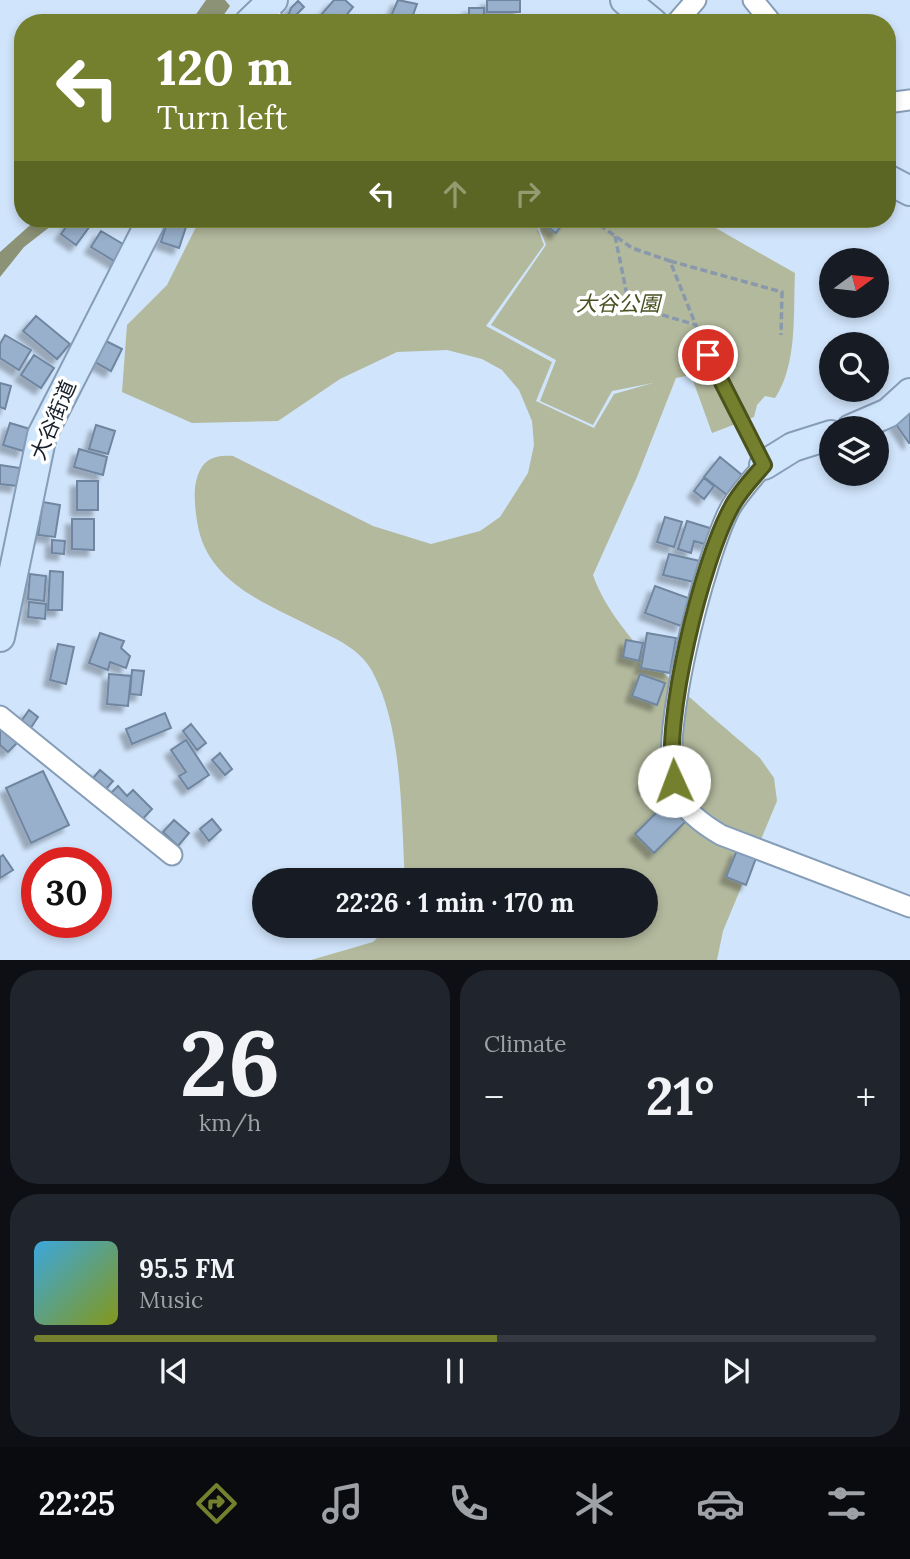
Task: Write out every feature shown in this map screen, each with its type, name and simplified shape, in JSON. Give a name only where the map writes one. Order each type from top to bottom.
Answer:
[{"type":"main road","points":[[625,0],[653,14]]},
{"type":"main road","name":"大谷街道","points":[[0,637],[42,435],[147,228]]},
{"type":"main road","points":[[881,416],[910,393]]},
{"type":"main road","points":[[764,465],[793,447],[819,439]]},
{"type":"street","points":[[679,14],[696,0]]},
{"type":"street","points":[[753,0],[765,14]]},
{"type":"street","points":[[764,465],[732,506],[715,543],[694,617],[673,732],[671,766],[677,795],[700,822],[720,835],[910,907]]},
{"type":"street","points":[[0,716],[172,855]]},
{"type":"lane","points":[[708,355],[764,465]]},
{"type":"path","points":[[603,228],[632,248],[782,292],[781,335]]},
{"type":"path","points":[[615,236],[629,305],[696,325]]},
{"type":"path","points":[[670,261],[708,355]]},
{"type":"green space","name":"大谷公園","points":[[196,228],[537,228],[544,245],[486,326],[552,362],[536,401],[594,428],[614,394],[653,383],[612,391],[593,425],[540,401],[556,360],[491,325],[546,245],[539,228],[716,228],[795,273],[791,354],[788,370],[775,398],[765,396],[757,405],[754,417],[712,433],[691,375],[676,378],[637,477],[593,575],[621,626],[642,650],[689,697],[760,758],[774,778],[777,801],[723,931],[717,960],[311,960],[373,942],[377,938],[658,938],[658,868],[404,868],[395,745],[390,719],[372,671],[350,647],[262,602],[227,577],[213,562],[203,543],[197,521],[195,488],[202,466],[220,456],[233,456],[373,526],[431,544],[480,531],[500,517],[528,473],[534,445],[532,421],[519,390],[502,370],[482,359],[447,350],[397,352],[340,379],[278,421],[192,423],[122,392],[127,325],[167,285]]},
{"type":"shaded area","points":[[206,0],[225,0],[230,6],[224,14],[196,14]]},
{"type":"shaded area","points":[[27,228],[48,228],[24,247],[0,277],[0,252]]},
{"type":"building","points":[[334,0],[345,0],[353,7],[347,14],[322,14]]},
{"type":"building","points":[[398,0],[417,4],[413,14],[392,14]]},
{"type":"building","points":[[487,0],[520,0],[520,12],[487,12]]},
{"type":"building","points":[[298,1],[304,7],[297,14],[289,14]]},
{"type":"building","points":[[469,8],[484,8],[484,14],[469,14]]},
{"type":"building","points":[[65,228],[89,228],[76,245],[61,234]]},
{"type":"building","points":[[165,228],[186,228],[179,248],[161,242]]},
{"type":"building","points":[[101,231],[128,247],[119,264],[91,247]]},
{"type":"building","points":[[36,316],[70,344],[57,359],[23,331]]},
{"type":"building","points":[[5,335],[31,350],[19,370],[0,358],[0,344]]},
{"type":"building","points":[[106,341],[122,349],[111,371],[95,362]]},
{"type":"building","points":[[34,355],[54,368],[41,388],[21,375]]},
{"type":"building","points":[[0,383],[11,386],[5,409],[0,407]]},
{"type":"building","points":[[910,412],[910,442],[909,443],[895,423]]},
{"type":"building","points":[[10,423],[30,429],[23,451],[3,445]]},
{"type":"building","points":[[96,425],[115,431],[108,454],[89,449]]},
{"type":"building","points":[[79,449],[107,457],[103,475],[74,467]]},
{"type":"building","points":[[720,457],[742,475],[727,495],[704,477]]},
{"type":"building","points":[[0,465],[20,468],[17,486],[0,484]]},
{"type":"building","points":[[704,478],[714,486],[704,499],[694,491]]},
{"type":"building","points":[[77,481],[98,481],[98,510],[77,510]]},
{"type":"building","points":[[43,502],[60,505],[55,537],[38,535]]},
{"type":"building","points":[[665,517],[682,522],[674,547],[657,542]]},
{"type":"building","points":[[72,519],[94,519],[94,550],[72,549]]},
{"type":"building","points":[[687,521],[713,529],[708,545],[694,541],[691,553],[678,549]]},
{"type":"building","points":[[52,540],[65,541],[64,554],[52,553]]},
{"type":"building","points":[[669,554],[700,561],[694,582],[663,575]]},
{"type":"building","points":[[50,571],[63,572],[62,610],[48,610]]},
{"type":"building","points":[[30,574],[46,576],[44,601],[28,599]]},
{"type":"building","points":[[655,586],[691,599],[681,626],[645,613]]},
{"type":"building","points":[[29,602],[46,604],[45,619],[28,617]]},
{"type":"building","points":[[100,633],[124,641],[121,648],[130,656],[126,668],[110,662],[108,670],[89,663]]},
{"type":"building","points":[[647,633],[676,638],[670,673],[641,668]]},
{"type":"building","points":[[626,640],[643,643],[639,661],[623,657]]},
{"type":"building","points":[[58,644],[74,647],[66,684],[50,680]]},
{"type":"building","points":[[132,670],[144,671],[141,695],[130,694]]},
{"type":"building","points":[[109,674],[131,676],[128,706],[107,704]]},
{"type":"building","points":[[640,674],[665,683],[657,705],[632,696]]},
{"type":"building","points":[[29,710],[38,717],[30,729],[20,723]]},
{"type":"building","points":[[165,713],[171,728],[132,744],[126,729]]},
{"type":"building","points":[[0,723],[19,741],[8,752],[0,745]]},
{"type":"building","points":[[191,724],[206,743],[197,750],[183,731]]},
{"type":"building","points":[[186,740],[209,775],[188,789],[179,776],[186,772],[171,750]]},
{"type":"building","points":[[220,753],[232,769],[225,775],[212,760]]},
{"type":"building","points":[[100,770],[113,781],[106,789],[93,778]]},
{"type":"building","points":[[43,771],[69,825],[31,843],[6,788]]},
{"type":"building","points":[[652,774],[665,785],[657,796],[643,785]]},
{"type":"building","points":[[118,786],[127,796],[133,790],[152,809],[137,825],[108,796]]},
{"type":"building","points":[[666,803],[685,822],[654,853],[635,834]]},
{"type":"building","points":[[212,819],[221,830],[209,841],[200,829]]},
{"type":"building","points":[[174,820],[189,833],[178,846],[163,832]]},
{"type":"building","points":[[737,850],[756,858],[746,885],[726,877]]},
{"type":"building","points":[[3,855],[13,870],[0,878],[0,857]]},
{"type":"route","points":[[674,781],[671,766],[673,732],[682,676],[701,592],[715,543],[732,506],[764,465],[708,355]]}]
